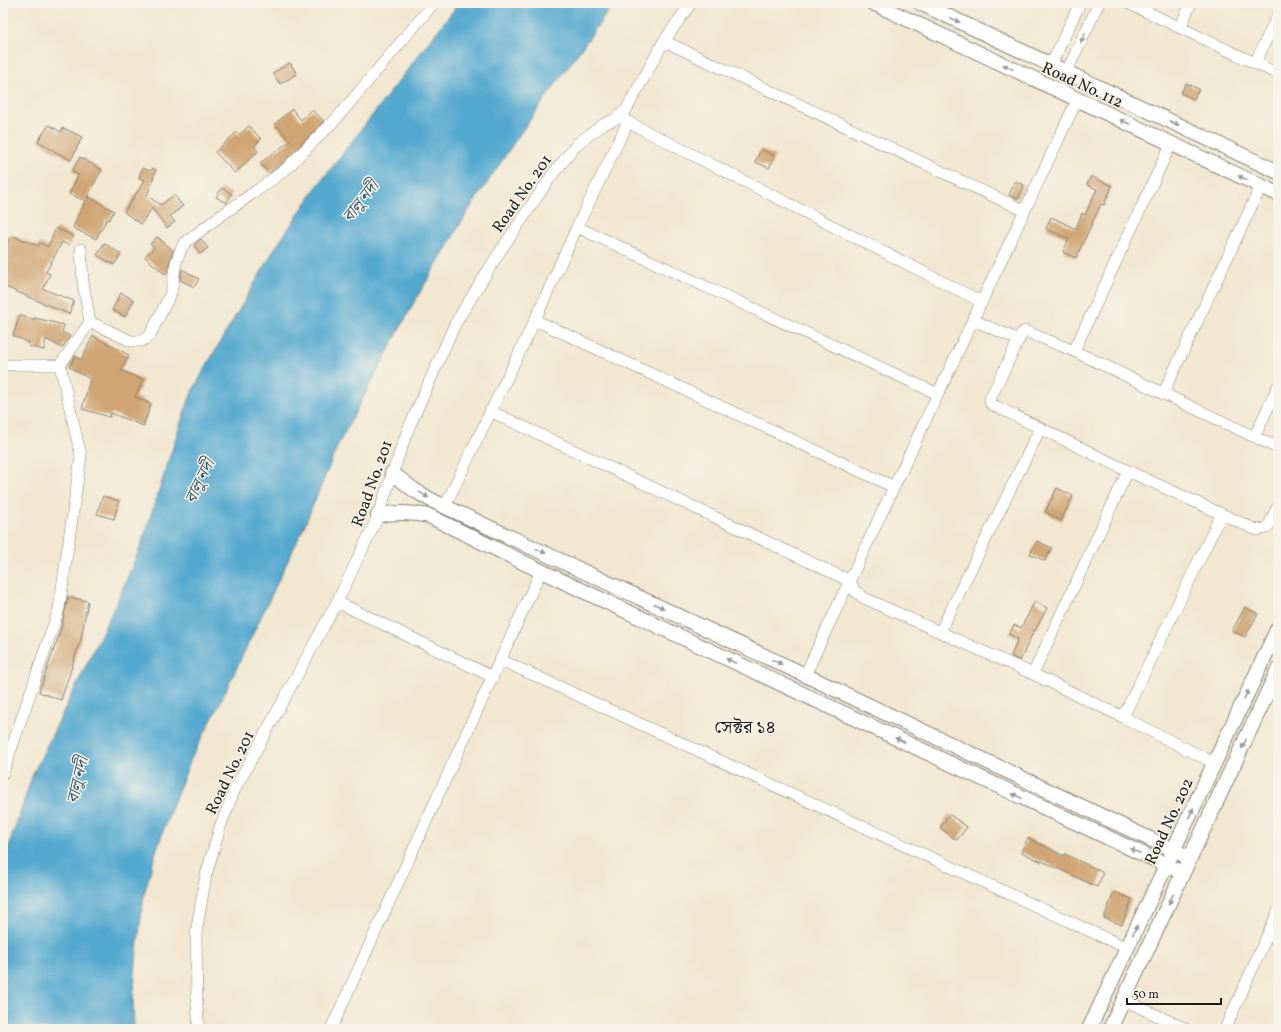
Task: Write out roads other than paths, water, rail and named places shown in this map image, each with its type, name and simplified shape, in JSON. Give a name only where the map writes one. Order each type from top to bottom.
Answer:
[{"type":"street","points":[[90,322],[131,341],[142,341],[150,335],[171,293],[176,262],[182,247],[186,242],[286,169],[336,119],[434,3]]},
{"type":"street","name":"Road No. 201","points":[[198,1029],[196,933],[206,875],[220,827],[235,789],[337,602],[378,514],[407,432],[455,324],[497,256],[552,175],[578,143],[604,124],[623,120],[626,110],[664,41],[691,3]]},
{"type":"street","name":"Road No. 112","points":[[873,3],[1278,194]]},
{"type":"street","name":"Road No. 112","points":[[920,3],[1278,172]]},
{"type":"street","points":[[1051,65],[1080,3]]},
{"type":"street","points":[[1066,73],[1099,3]]},
{"type":"street","points":[[1128,3],[1278,74]]},
{"type":"street","points":[[1180,28],[1191,3]]},
{"type":"street","points":[[1255,64],[1278,15]]},
{"type":"street","points":[[664,41],[1025,211]]},
{"type":"street","points":[[805,675],[1086,82]]},
{"type":"street","points":[[445,506],[535,320],[623,120],[982,302]]},
{"type":"street","points":[[1074,351],[1171,144]]},
{"type":"street","points":[[1163,394],[1261,186]]},
{"type":"street","points":[[577,227],[938,394]]},
{"type":"street","points":[[3,773],[59,609],[81,456],[60,366],[90,322],[83,282],[81,248]]},
{"type":"street","points":[[535,320],[894,486]]},
{"type":"street","points":[[973,320],[1019,340]]},
{"type":"street","points":[[1278,448],[1074,351],[1025,331],[1022,333],[990,399],[991,404],[1040,429],[1221,515],[1252,528],[1263,529],[1269,525],[1278,506]]},
{"type":"street","points":[[3,365],[60,366]]},
{"type":"street","points":[[1255,436],[1278,386]]},
{"type":"street","points":[[490,411],[850,581],[854,590],[864,598],[1033,674],[1214,763]]},
{"type":"street","points":[[940,632],[1040,429]]},
{"type":"street","points":[[1033,674],[1128,471]]},
{"type":"street","points":[[392,473],[414,490],[433,501],[805,675],[1190,858]]},
{"type":"street","points":[[378,514],[414,512],[429,516],[541,571],[1183,874]]},
{"type":"street","points":[[1123,717],[1221,515]]},
{"type":"street","points":[[331,1029],[541,571]]},
{"type":"street","points":[[337,602],[493,677]]},
{"type":"street","name":"Road No. 202","points":[[1089,1029],[1278,628]]},
{"type":"street","points":[[500,660],[1127,948]]},
{"type":"street","points":[[1110,1029],[1278,670]]},
{"type":"street","points":[[1225,1029],[1278,912]]},
{"type":"street","points":[[1110,983],[1126,995],[1186,1029]]},
{"type":"water","name":"বালু নদী","points":[[459,3],[615,3],[517,138],[467,213],[413,304],[338,445],[303,529],[217,709],[191,759],[155,854],[144,895],[137,949],[133,1003],[134,1029],[3,1029],[3,863],[33,774],[115,606],[141,546],[192,392],[276,247],[316,188]]},
{"type":"district","name":"সেক্টর ১৪","points":[[745,727]]}]
